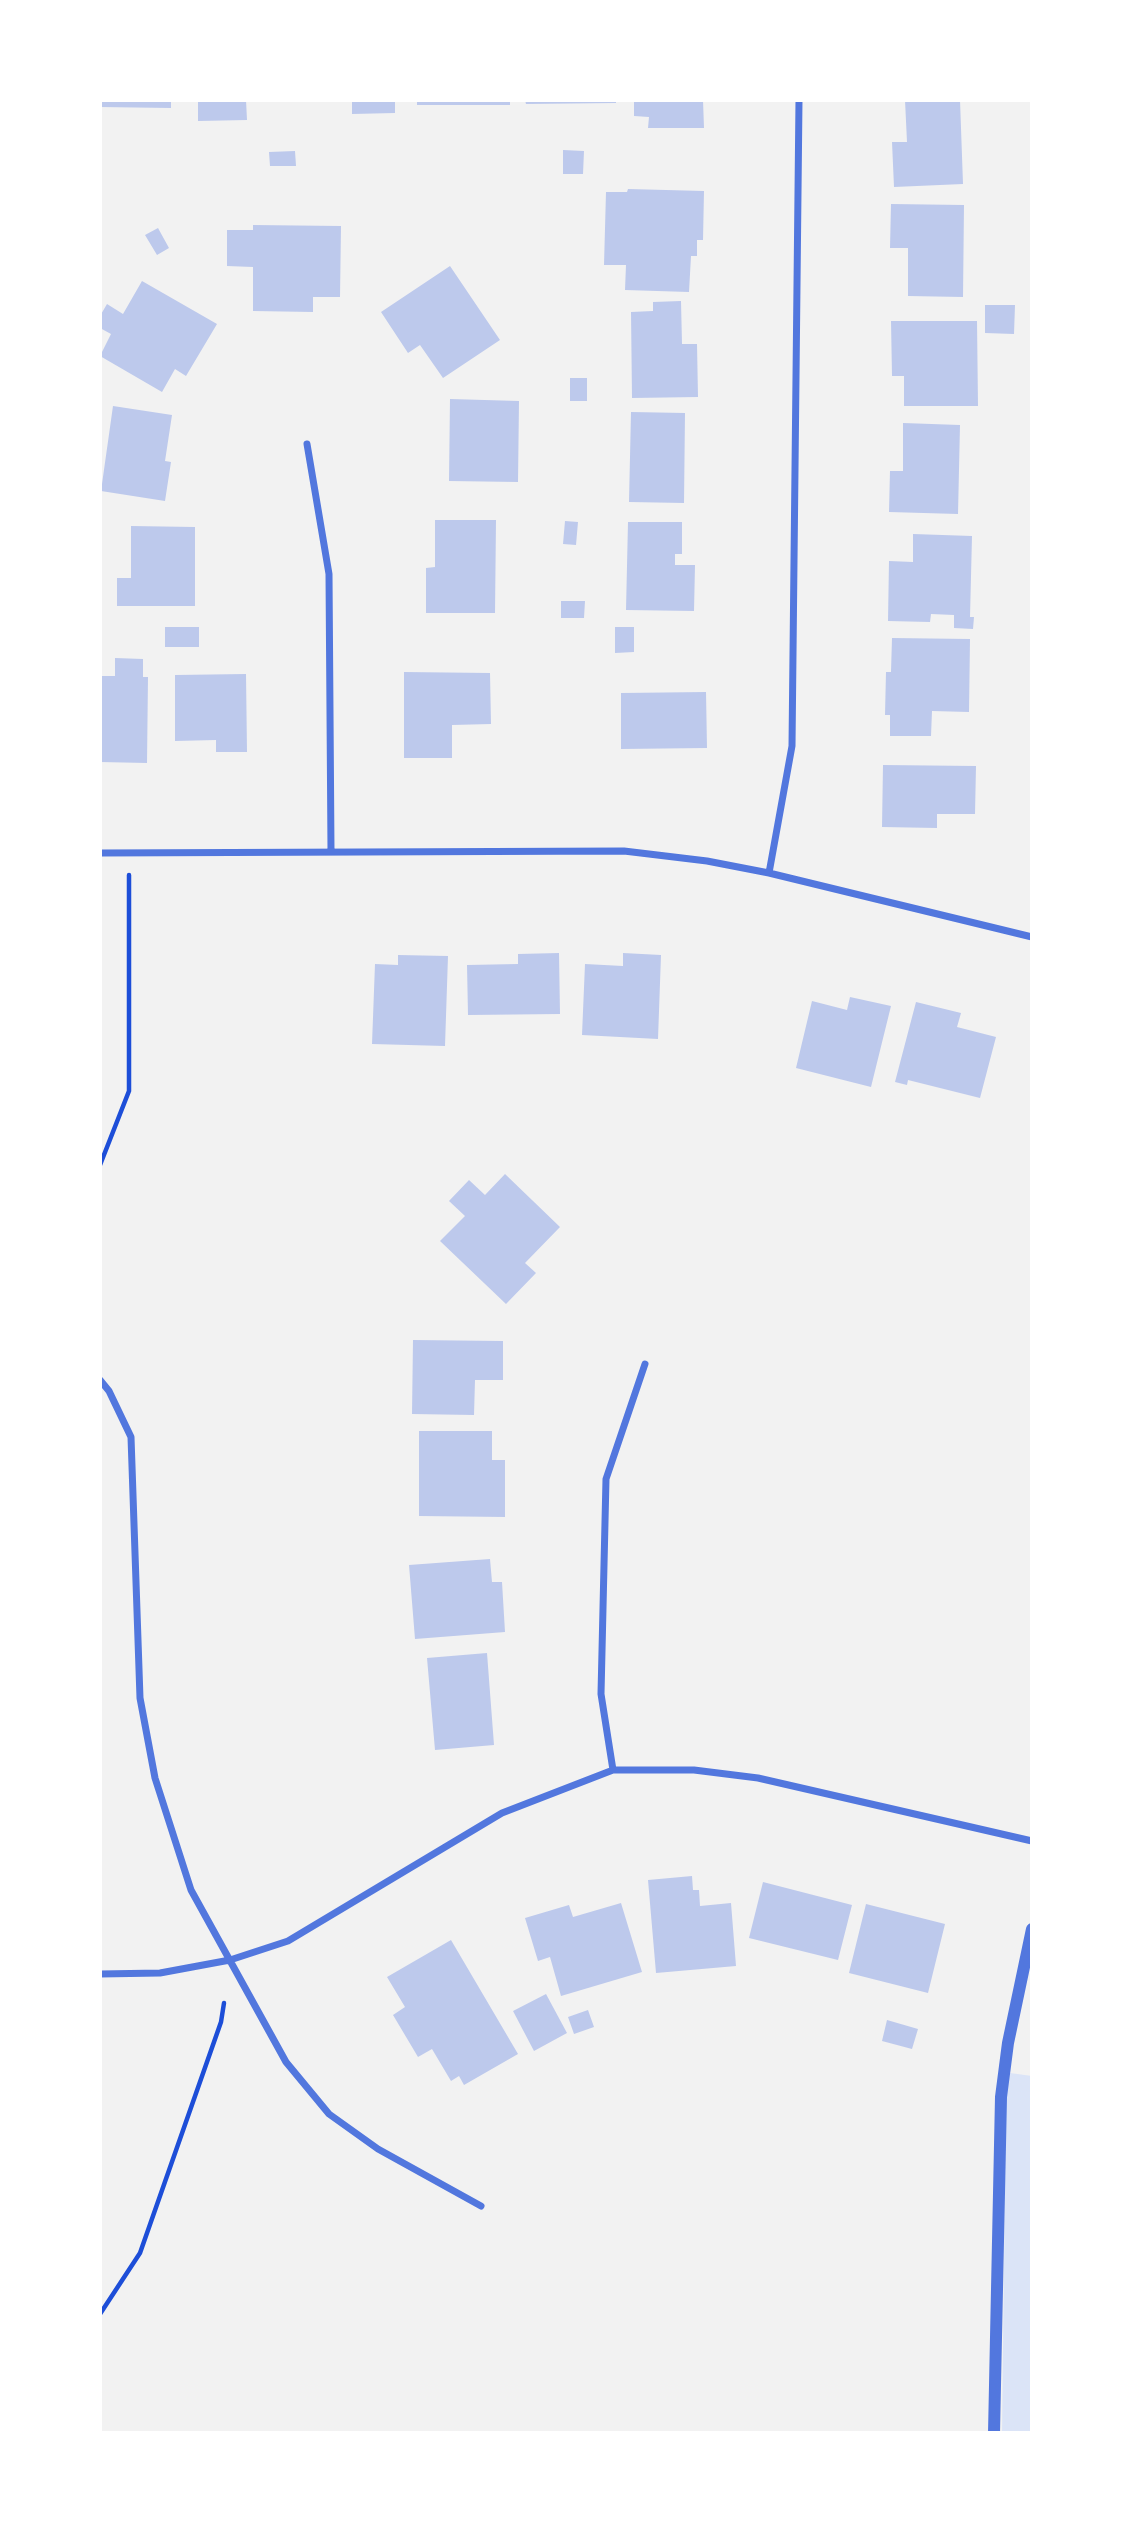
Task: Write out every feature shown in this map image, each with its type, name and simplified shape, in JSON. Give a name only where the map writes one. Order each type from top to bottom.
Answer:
[{"type":"street","points":[[769,873],[792,746],[799,100]]},
{"type":"street","points":[[307,444],[329,574],[331,851]]},
{"type":"street","points":[[100,853],[624,851],[707,861],[769,873],[1032,937]]},
{"type":"street","points":[[612,1770],[601,1694],[606,1479],[646,1364]]},
{"type":"street","points":[[100,1380],[109,1391],[131,1437],[139,1685],[155,1778],[191,1890],[286,2062],[329,2114],[378,2149],[481,2206]]},
{"type":"street","points":[[100,1974],[160,1973],[230,1960],[289,1941],[502,1813],[612,1770],[694,1770],[758,1778],[1032,1841]]},
{"type":"street","points":[[994,2433],[1001,2097],[1008,2043],[1032,1929]]},
{"type":"path","points":[[100,1165],[129,1091],[128,853]]},
{"type":"path","points":[[100,2314],[141,2253],[221,2022],[230,1960]]},
{"type":"shaded area","points":[[1010,2073],[1032,2076],[1032,2433],[1002,2433],[1006,2096]]},
{"type":"building","points":[[100,100],[171,100],[171,108],[100,107]]},
{"type":"building","points":[[198,100],[246,100],[247,120],[198,121]]},
{"type":"building","points":[[352,100],[395,100],[395,113],[352,114]]},
{"type":"building","points":[[417,100],[510,100],[510,105],[417,105]]},
{"type":"building","points":[[525,100],[616,100],[616,103],[526,104]]},
{"type":"building","points":[[634,100],[703,100],[704,128],[648,128],[649,117],[634,116]]},
{"type":"building","points":[[905,100],[960,100],[963,184],[894,187],[892,142],[907,142]]},
{"type":"building","points":[[563,150],[584,151],[583,174],[563,174]]},
{"type":"building","points":[[295,151],[296,166],[270,166],[269,152]]},
{"type":"building","points":[[628,189],[704,191],[703,240],[697,240],[697,256],[691,256],[689,292],[625,290],[626,265],[604,265],[606,192],[627,192]]},
{"type":"building","points":[[891,204],[964,205],[963,297],[908,296],[908,248],[890,248]]},
{"type":"building","points":[[253,225],[341,226],[340,297],[313,297],[313,312],[253,311],[253,267],[227,266],[227,230],[253,230]]},
{"type":"building","points":[[158,228],[169,248],[157,255],[145,235]]},
{"type":"building","points":[[450,266],[500,340],[443,378],[420,345],[408,353],[381,312]]},
{"type":"building","points":[[142,281],[217,324],[186,376],[175,369],[162,392],[100,356],[111,334],[100,328],[100,316],[107,304],[123,314]]},
{"type":"building","points":[[681,301],[682,344],[697,344],[698,397],[632,398],[631,312],[653,311],[653,302]]},
{"type":"building","points":[[985,305],[1015,305],[1014,334],[985,333]]},
{"type":"building","points":[[891,321],[977,321],[978,406],[904,406],[904,376],[892,376]]},
{"type":"building","points":[[570,378],[587,378],[587,401],[570,401]]},
{"type":"building","points":[[450,399],[519,401],[518,482],[449,481]]},
{"type":"building","points":[[113,406],[172,415],[165,461],[171,462],[165,501],[101,491]]},
{"type":"building","points":[[631,412],[685,413],[684,503],[629,502]]},
{"type":"building","points":[[903,423],[960,425],[958,514],[889,512],[890,471],[903,471]]},
{"type":"building","points":[[435,520],[496,520],[495,613],[426,613],[426,568],[435,567]]},
{"type":"building","points":[[565,521],[578,522],[576,545],[563,544]]},
{"type":"building","points":[[628,522],[682,522],[682,554],[675,554],[675,565],[695,565],[694,611],[626,610]]},
{"type":"building","points":[[131,526],[195,527],[195,606],[117,606],[117,578],[131,578]]},
{"type":"building","points":[[913,534],[972,536],[970,617],[974,617],[973,629],[954,628],[954,615],[931,614],[930,622],[888,621],[889,561],[913,562]]},
{"type":"building","points":[[561,601],[585,601],[584,618],[561,618]]},
{"type":"building","points":[[165,627],[199,627],[199,647],[165,647]]},
{"type":"building","points":[[615,627],[634,627],[634,652],[615,653]]},
{"type":"building","points":[[892,638],[970,639],[969,712],[932,711],[931,736],[890,736],[890,715],[885,715],[886,672],[891,672]]},
{"type":"building","points":[[115,658],[143,659],[143,677],[148,677],[147,763],[100,762],[100,676],[115,676]]},
{"type":"building","points":[[404,672],[490,673],[491,724],[452,725],[452,758],[404,758]]},
{"type":"building","points":[[246,674],[247,752],[216,752],[216,740],[175,741],[175,675]]},
{"type":"building","points":[[706,692],[707,748],[621,749],[621,693]]},
{"type":"building","points":[[883,765],[976,766],[975,814],[937,814],[937,828],[882,827]]},
{"type":"building","points":[[559,953],[560,1014],[468,1015],[467,965],[518,964],[518,954]]},
{"type":"building","points":[[623,953],[661,955],[658,1039],[582,1035],[585,964],[623,966]]},
{"type":"building","points":[[398,955],[448,956],[445,1046],[372,1044],[375,964],[398,965]]},
{"type":"building","points":[[850,997],[891,1006],[871,1087],[796,1068],[812,1001],[847,1010]]},
{"type":"building","points":[[916,1002],[961,1013],[957,1027],[996,1037],[980,1098],[908,1080],[907,1085],[895,1082]]},
{"type":"building","points":[[505,1174],[560,1227],[525,1263],[536,1273],[506,1304],[440,1241],[465,1216],[449,1201],[469,1180],[485,1195]]},
{"type":"building","points":[[413,1340],[503,1341],[503,1380],[475,1380],[474,1415],[412,1414]]},
{"type":"building","points":[[419,1431],[492,1431],[492,1460],[505,1460],[505,1517],[419,1516]]},
{"type":"building","points":[[490,1559],[492,1582],[502,1582],[505,1632],[415,1639],[409,1565]]},
{"type":"building","points":[[487,1653],[494,1745],[435,1750],[427,1658]]},
{"type":"building","points":[[692,1876],[693,1890],[699,1890],[700,1906],[731,1903],[736,1966],[656,1973],[648,1880]]},
{"type":"building","points":[[763,1882],[852,1905],[838,1960],[749,1938]]},
{"type":"building","points":[[621,1903],[642,1972],[561,1996],[550,1957],[538,1961],[525,1918],[569,1905],[573,1917]]},
{"type":"building","points":[[866,1904],[945,1924],[928,1993],[849,1973]]},
{"type":"building","points":[[451,1940],[518,2054],[464,2085],[459,2076],[451,2081],[432,2049],[418,2057],[393,2015],[405,2007],[387,1977]]},
{"type":"building","points":[[546,1994],[567,2033],[534,2051],[513,2011]]},
{"type":"building","points":[[588,2010],[594,2027],[574,2034],[568,2017]]},
{"type":"building","points":[[887,2020],[918,2029],[912,2049],[882,2041]]}]
